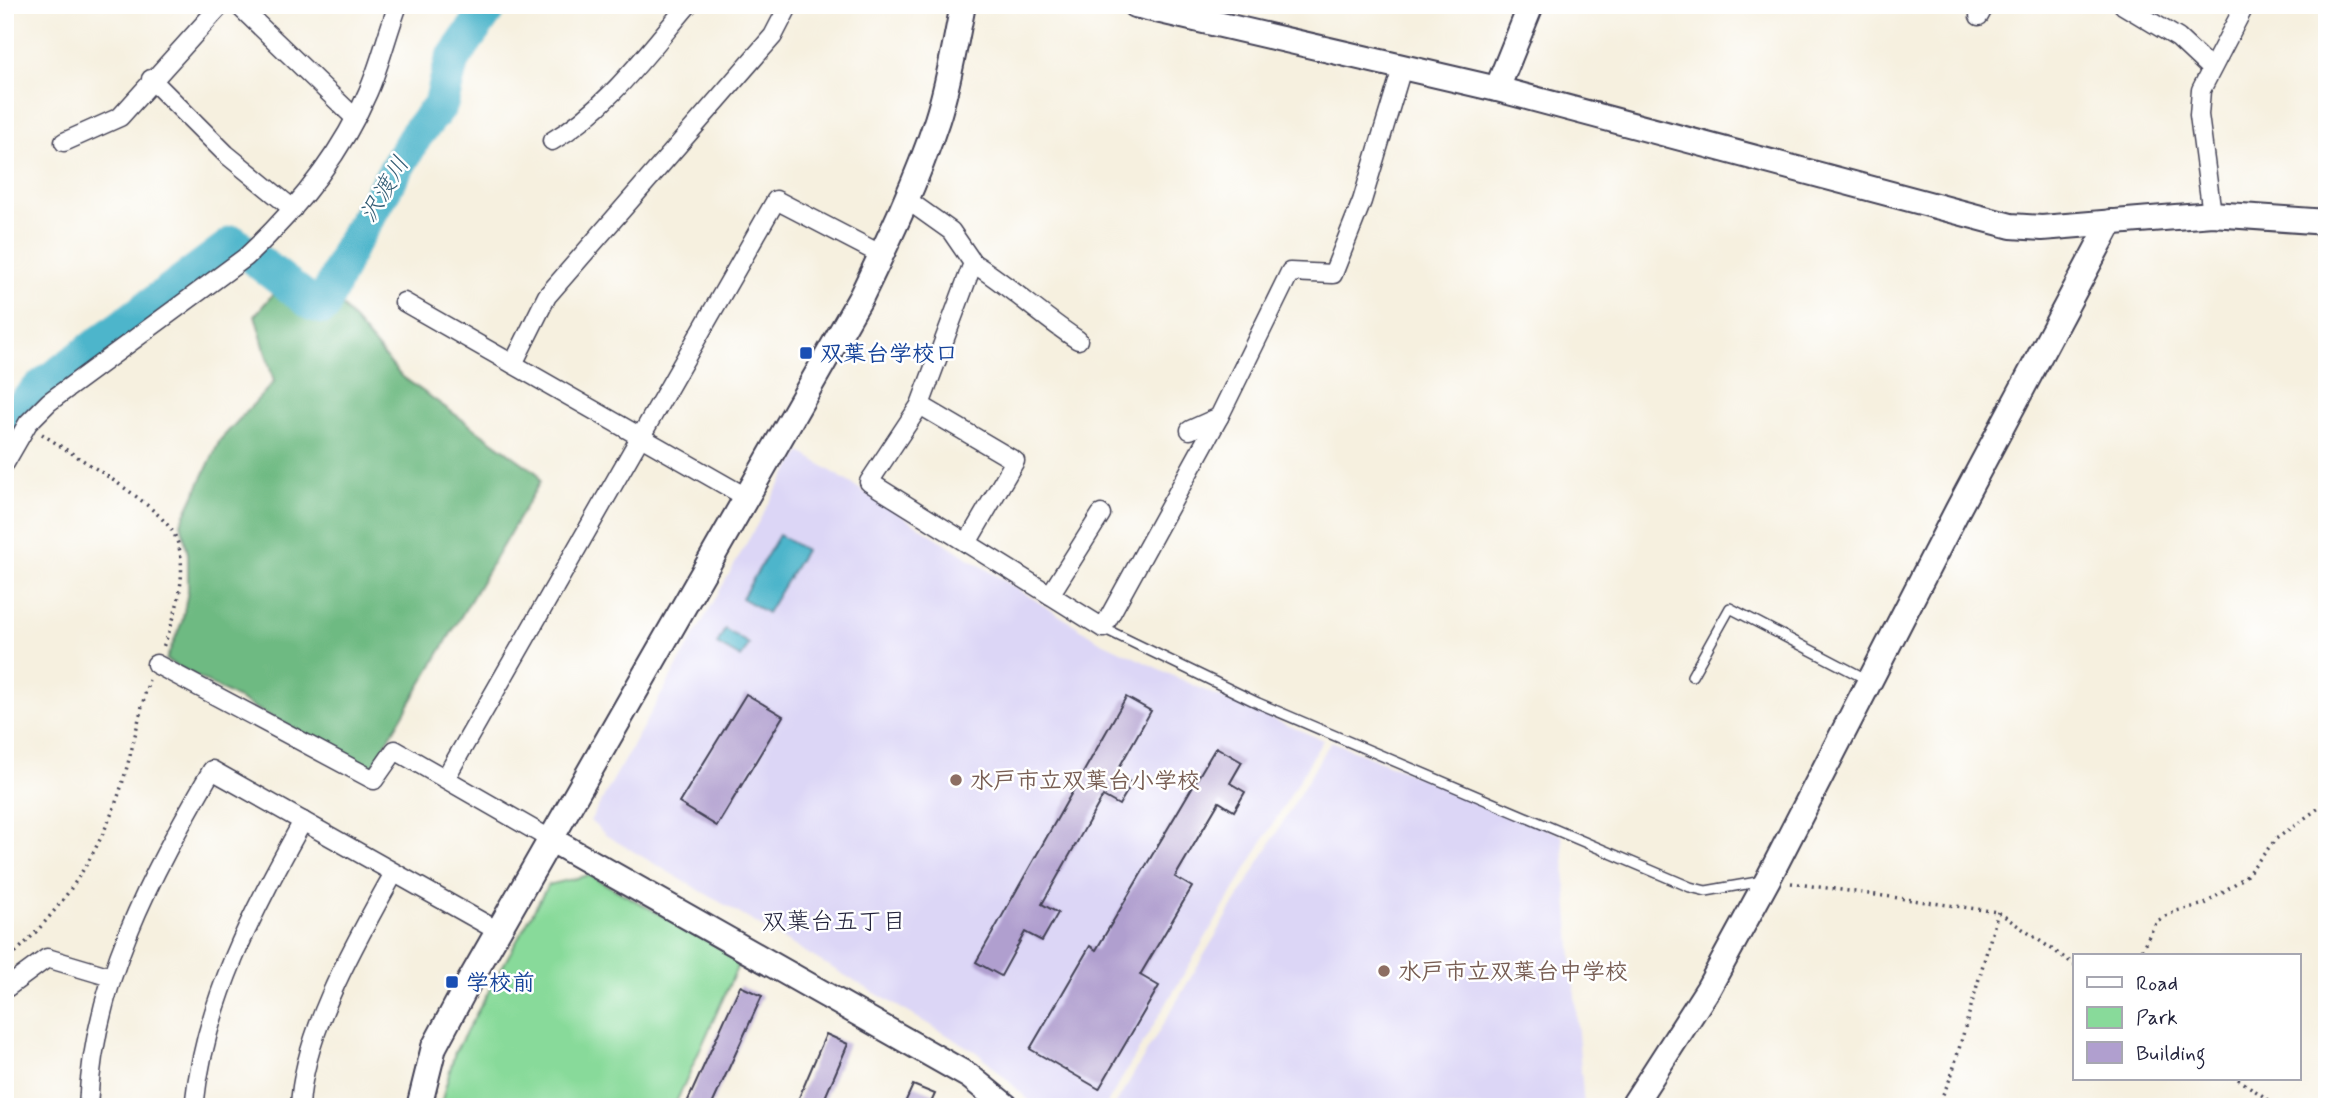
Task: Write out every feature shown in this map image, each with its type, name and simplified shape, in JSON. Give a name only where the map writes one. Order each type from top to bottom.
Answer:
[{"type":"street","points":[[64,142],[120,117],[221,5]]},
{"type":"street","points":[[238,5],[355,118]]},
{"type":"street","points":[[5,463],[27,423],[74,381],[246,257],[293,209],[355,118],[368,91],[397,5]]},
{"type":"street","points":[[552,141],[573,129],[632,72],[688,5]]},
{"type":"street","points":[[513,364],[547,296],[773,36],[789,5]]},
{"type":"street","points":[[419,1107],[434,1047],[882,254],[937,118],[963,5]]},
{"type":"street","points":[[1135,5],[1403,65],[2011,226],[2042,228],[2212,214],[2327,222]]},
{"type":"street","points":[[1497,89],[1531,5]]},
{"type":"street","points":[[2123,5],[2179,38],[2211,69]]},
{"type":"street","points":[[2212,214],[2199,115],[2201,90],[2245,5]]},
{"type":"street","points":[[973,263],[919,405],[869,482],[1103,628],[1219,417],[1290,272],[1333,274],[1362,201],[1403,65]]},
{"type":"street","points":[[152,79],[226,154],[293,209]]},
{"type":"street","points":[[906,199],[951,231],[973,263],[1006,283],[1034,311],[1078,340]]},
{"type":"street","points":[[446,778],[776,200],[882,254]]},
{"type":"street","points":[[1632,1107],[1708,989],[1768,880],[2111,222]]},
{"type":"street","points":[[404,302],[746,497]]},
{"type":"street","points":[[919,405],[1016,461],[967,543]]},
{"type":"street","points":[[1190,430],[1219,417]]},
{"type":"street","points":[[1050,595],[1101,514]]},
{"type":"street","points":[[156,664],[374,780],[395,750],[950,1064],[998,1103]]},
{"type":"street","points":[[88,1107],[98,1034],[111,977],[130,924],[158,863],[212,770],[498,931]]},
{"type":"street","points":[[194,1107],[203,1046],[219,991],[252,913],[303,821]]},
{"type":"street","points":[[300,1107],[314,1037],[346,961],[394,873]]},
{"type":"street","points":[[5,989],[47,958],[111,977]]},
{"type":"lane","points":[[1692,676],[1730,607],[1870,681]]},
{"type":"lane","points":[[1103,628],[1258,703],[1690,887],[1706,891],[1768,880]]},
{"type":"path","points":[[5,408],[10,412]]},
{"type":"path","points":[[5,962],[70,893],[87,867],[125,777],[148,681],[174,621],[181,562],[175,536],[150,507],[27,423]]},
{"type":"path","points":[[2139,954],[2157,920],[2205,904],[2245,877],[2276,839],[2327,802]]},
{"type":"path","points":[[1768,880],[1998,912],[2073,964]]},
{"type":"path","points":[[1937,1107],[1951,1077],[1998,912]]},
{"type":"path","points":[[2239,1080],[2279,1107]]},
{"type":"shaded area","name":"水戸市立双葉台小学校","points":[[801,452],[1100,641],[1208,692],[1323,740],[1105,1107],[1036,1107],[981,1055],[607,836],[590,821],[777,489]]},
{"type":"shaded area","name":"水戸市立双葉台中学校","points":[[1331,741],[1562,835],[1584,1107],[1114,1107]]},
{"type":"green space","points":[[280,286],[321,323],[337,300],[400,375],[537,473],[540,482],[373,766],[366,768],[166,660],[182,622],[188,591],[188,554],[181,523],[220,440],[274,382],[255,315]]},
{"type":"green space","points":[[589,875],[741,959],[674,1107],[440,1107],[455,1052],[548,885]]},
{"type":"water","points":[[779,535],[805,550],[767,613],[742,598]]},
{"type":"water","points":[[725,629],[749,644],[741,658],[717,644]]},
{"type":"building","points":[[746,694],[783,716],[717,826],[679,803]]},
{"type":"building","points":[[1126,697],[1151,711],[1116,773],[1132,783],[1119,805],[1103,796],[1042,904],[1058,913],[1042,941],[1025,932],[1001,976],[976,962]]},
{"type":"building","points":[[1216,747],[1242,762],[1230,783],[1245,792],[1234,811],[1219,802],[1175,877],[1192,887],[1140,975],[1159,986],[1099,1089],[1030,1049],[1090,946],[1096,950]]},
{"type":"building","points":[[740,986],[762,996],[711,1107],[685,1107]]},
{"type":"building","points":[[826,1034],[848,1044],[821,1107],[795,1107]]},
{"type":"building","points":[[913,1085],[935,1094],[929,1107],[903,1107]]},
{"type":"waterway","name":"沢渡川","points":[[256,260],[313,304],[323,307],[349,249],[416,135],[441,104],[452,60],[491,5]]},
{"type":"waterway","name":"沢渡川","points":[[5,424],[41,387],[234,243],[240,248]]},
{"type":"place","name":"双葉台学校口","points":[[806,353]]},
{"type":"place","name":"水戸市立双葉台小学校","points":[[956,780]]},
{"type":"place","name":"水戸市立双葉台中学校","points":[[1384,971]]},
{"type":"place","name":"学校前","points":[[452,982]]},
{"type":"district","name":"双葉台五丁目","points":[[834,921]]}]
